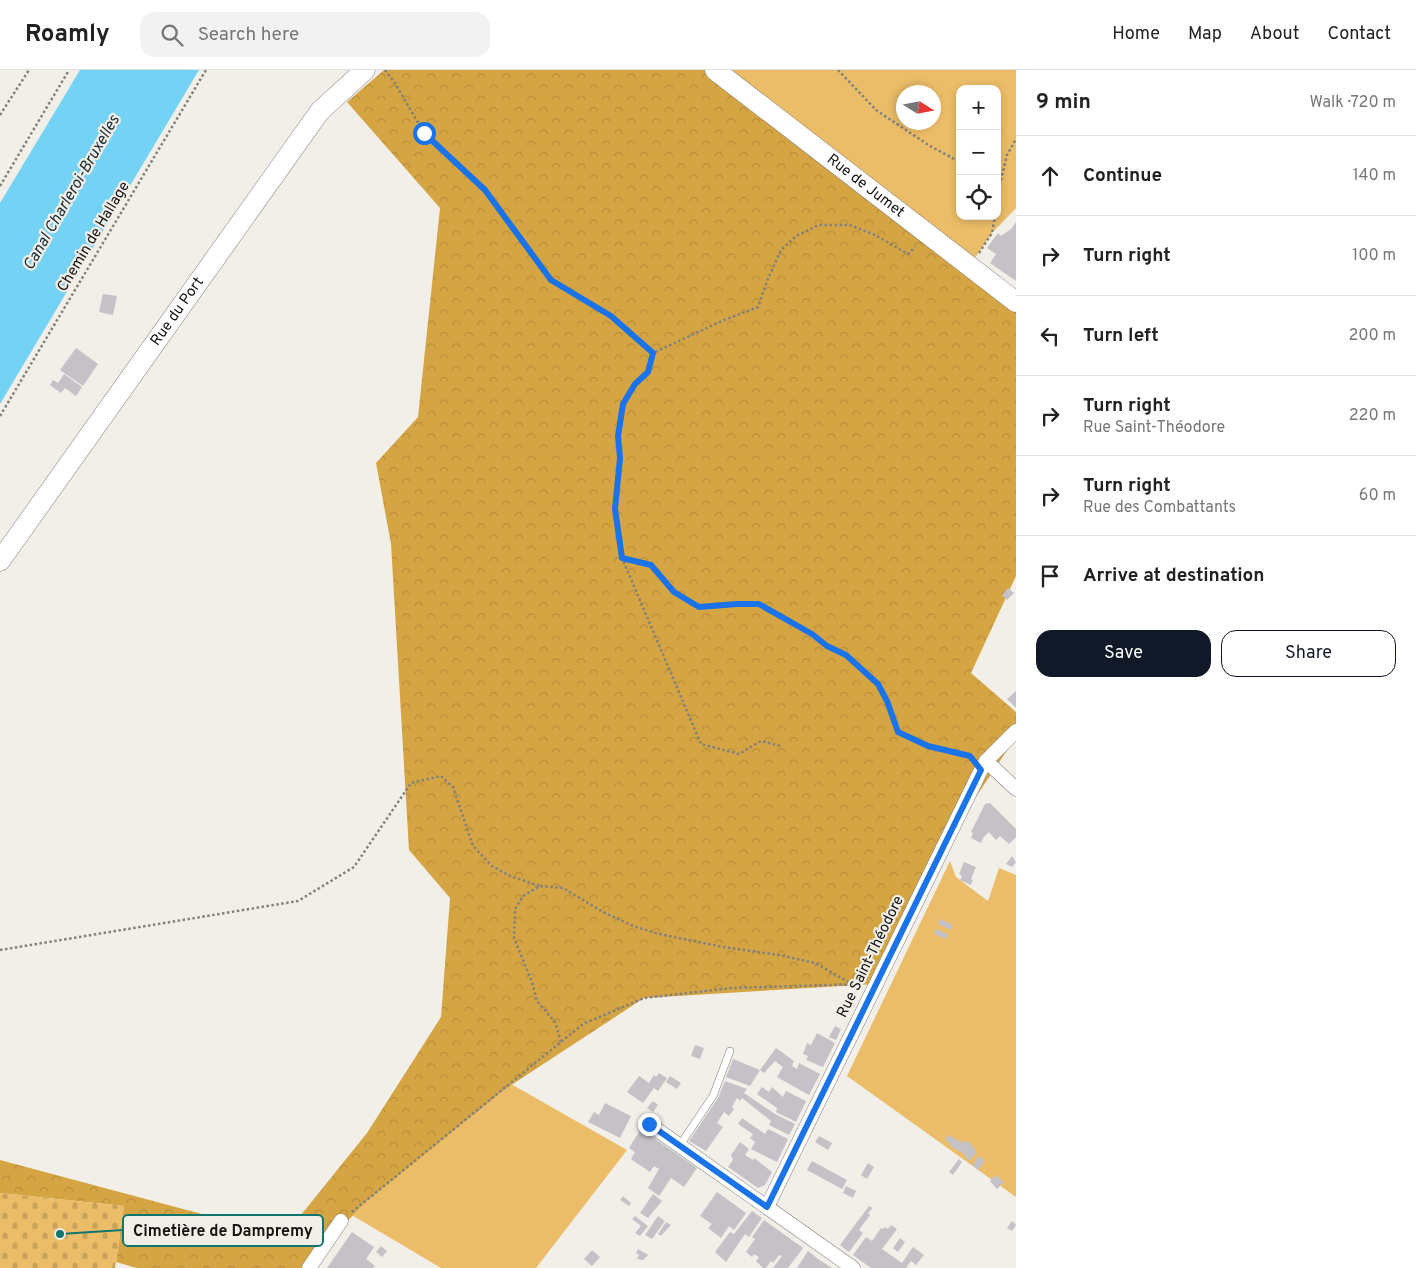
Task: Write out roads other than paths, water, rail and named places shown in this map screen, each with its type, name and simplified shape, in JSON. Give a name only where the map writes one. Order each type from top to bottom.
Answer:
[{"type":"main road","name":"Rue du Port","points":[[0,561],[320,111],[365,70]]},
{"type":"main road","name":"Rue de Jumet","points":[[715,70],[1016,302]]},
{"type":"street","name":"Rue Saint-Théodore","points":[[767,1207],[983,766],[1016,731]]},
{"type":"street","points":[[983,766],[1016,789]]},
{"type":"street","points":[[649,1124],[853,1268]]},
{"type":"street","points":[[309,1268],[341,1221]]},
{"type":"lane","points":[[680,1146],[713,1096],[730,1051]]},
{"type":"water","name":"Canal Charleroi-Bruxelles","points":[[80,70],[199,70],[0,404],[0,203]]},
{"type":"place","name":"Cimetière de Dampremy","points":[[60,1234]]}]
